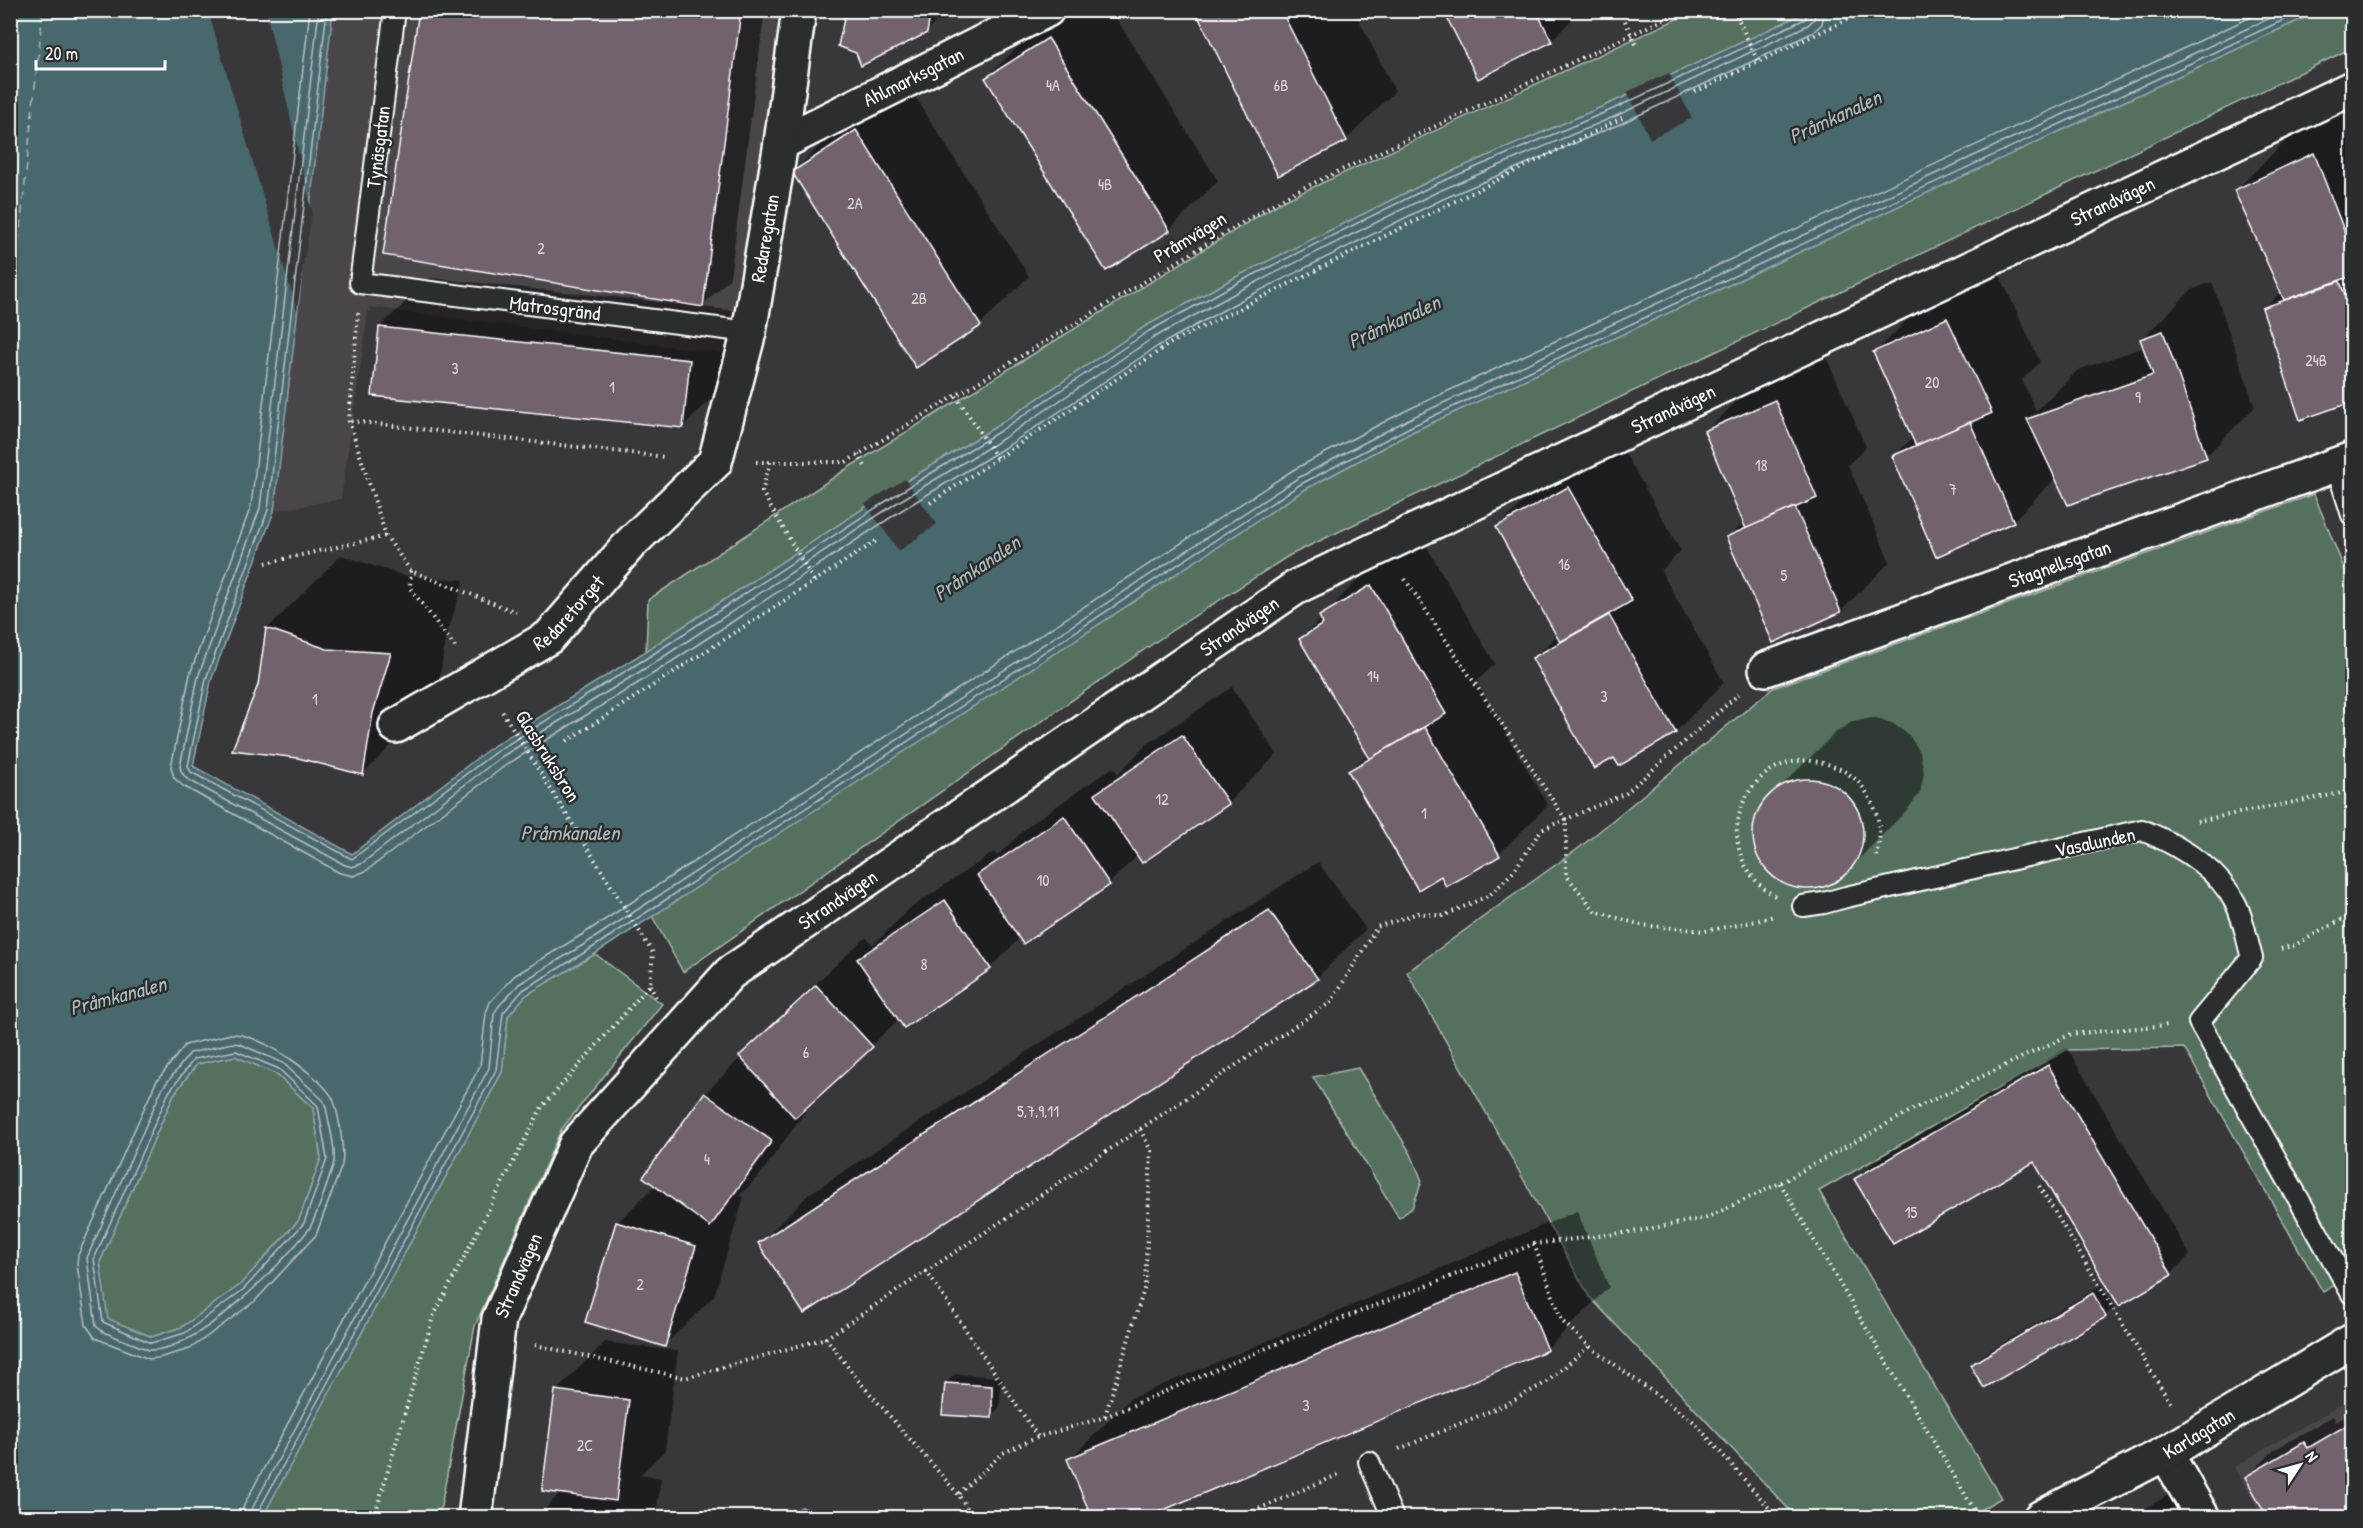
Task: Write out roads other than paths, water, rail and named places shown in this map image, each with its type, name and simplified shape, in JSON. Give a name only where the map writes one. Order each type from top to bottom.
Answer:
[{"type":"street","name":"Redaregatan","points":[[715,462],[749,333],[781,142],[799,10]]},
{"type":"street","name":"Ahlmarksgatan","points":[[781,142],[1047,10]]},
{"type":"street","name":"Strandvägen","points":[[475,1518],[499,1319],[576,1144],[730,973],[1298,586],[2352,88]]},
{"type":"street","name":"Redaretorget","points":[[396,726],[549,637],[632,543],[715,462]]},
{"type":"street","name":"Stagnellsgatan","points":[[1766,669],[2344,462]]},
{"type":"street","name":"Karlagatan","points":[[2040,1518],[2166,1454],[2352,1341]]},
{"type":"street","points":[[2166,1454],[2203,1518]]},
{"type":"lane","name":"Tynäsgatan","points":[[360,283],[376,172],[394,10]]},
{"type":"lane","name":"Matrosgränd","points":[[360,283],[749,333]]},
{"type":"lane","points":[[2344,462],[2352,515]]},
{"type":"lane","name":"Vasalunden","points":[[1803,906],[2142,830],[2174,843],[2196,858],[2218,879],[2237,905],[2252,958],[2199,1022],[2352,1294]]},
{"type":"lane","points":[[1369,1462],[1393,1518]]},
{"type":"water","name":"Pråmkanalen","points":[[10,11],[333,11],[274,511],[211,681],[193,766],[352,854],[493,746],[646,651],[890,491],[997,426],[1146,326],[1236,277],[1434,179],[1611,103],[1809,11],[2319,11],[1414,431],[1304,490],[595,954],[526,995],[508,1016],[502,1072],[262,1518],[11,1517]],"holes":[[[235,1056],[276,1074],[313,1108],[321,1158],[299,1220],[240,1285],[182,1327],[152,1337],[108,1319],[100,1262],[174,1094],[197,1064]]]}]
